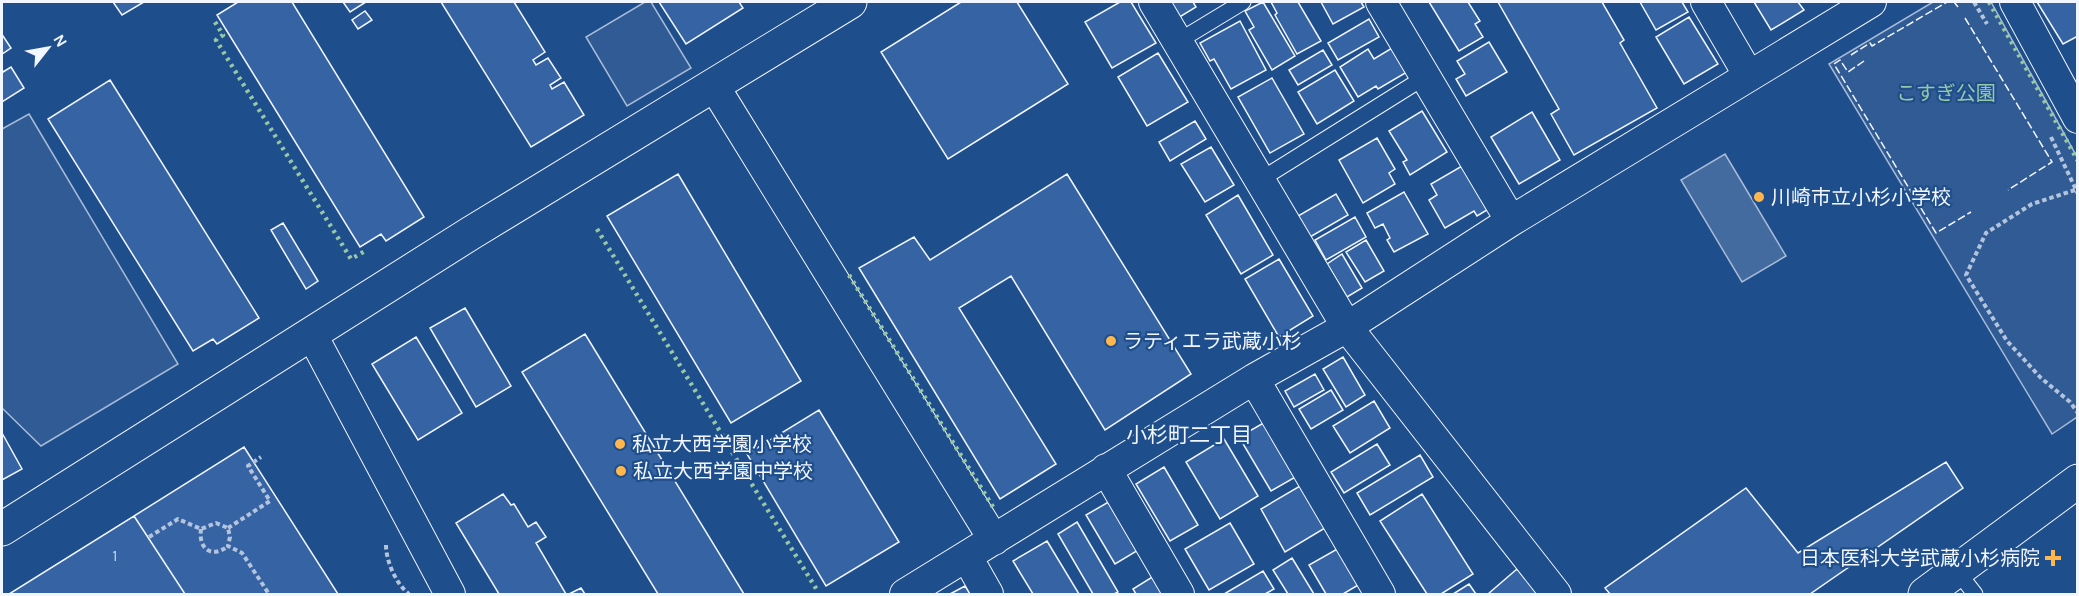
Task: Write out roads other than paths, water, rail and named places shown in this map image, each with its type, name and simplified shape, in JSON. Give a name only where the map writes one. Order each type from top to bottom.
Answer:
[{"type":"street","points":[[1154,2],[1347,327],[1556,594]]},
{"type":"street","points":[[1381,2],[1511,221]]},
{"type":"street","points":[[1706,2],[1749,76]]},
{"type":"street","points":[[905,594],[1254,379],[1347,327],[1511,221],[1871,2]]},
{"type":"street","points":[[2015,2],[2078,118]]},
{"type":"street","points":[[2,529],[471,233],[714,86],[837,5]]},
{"type":"street","points":[[714,86],[993,540]]},
{"type":"street","points":[[312,335],[450,594]]},
{"type":"street","points":[[1254,379],[1380,594]]},
{"type":"street","points":[[1106,470],[1179,594]]},
{"type":"street","points":[[1925,594],[1966,583],[2078,481]]},
{"type":"street","points":[[967,557],[988,594]]},
{"type":"lane","points":[[1177,42],[1244,2]]},
{"type":"lane","points":[[1260,180],[1425,76]]},
{"type":"place","name":"川崎市立小杉小学校","points":[[1759,197]]},
{"type":"place","name":"ラティエラ武蔵小杉","points":[[1111,341]]},
{"type":"place","name":"私立大西学園小学校","points":[[620,444]]},
{"type":"place","name":"私立大西学園中学校","points":[[621,471]]},
{"type":"place","name":"日本医科大学武蔵小杉病院","points":[[2053,558]]},
{"type":"district","name":"小杉町二丁目","points":[[1189,435]]},
{"type":"park label","name":"こすぎ公園","points":[[1946,93]]}]
